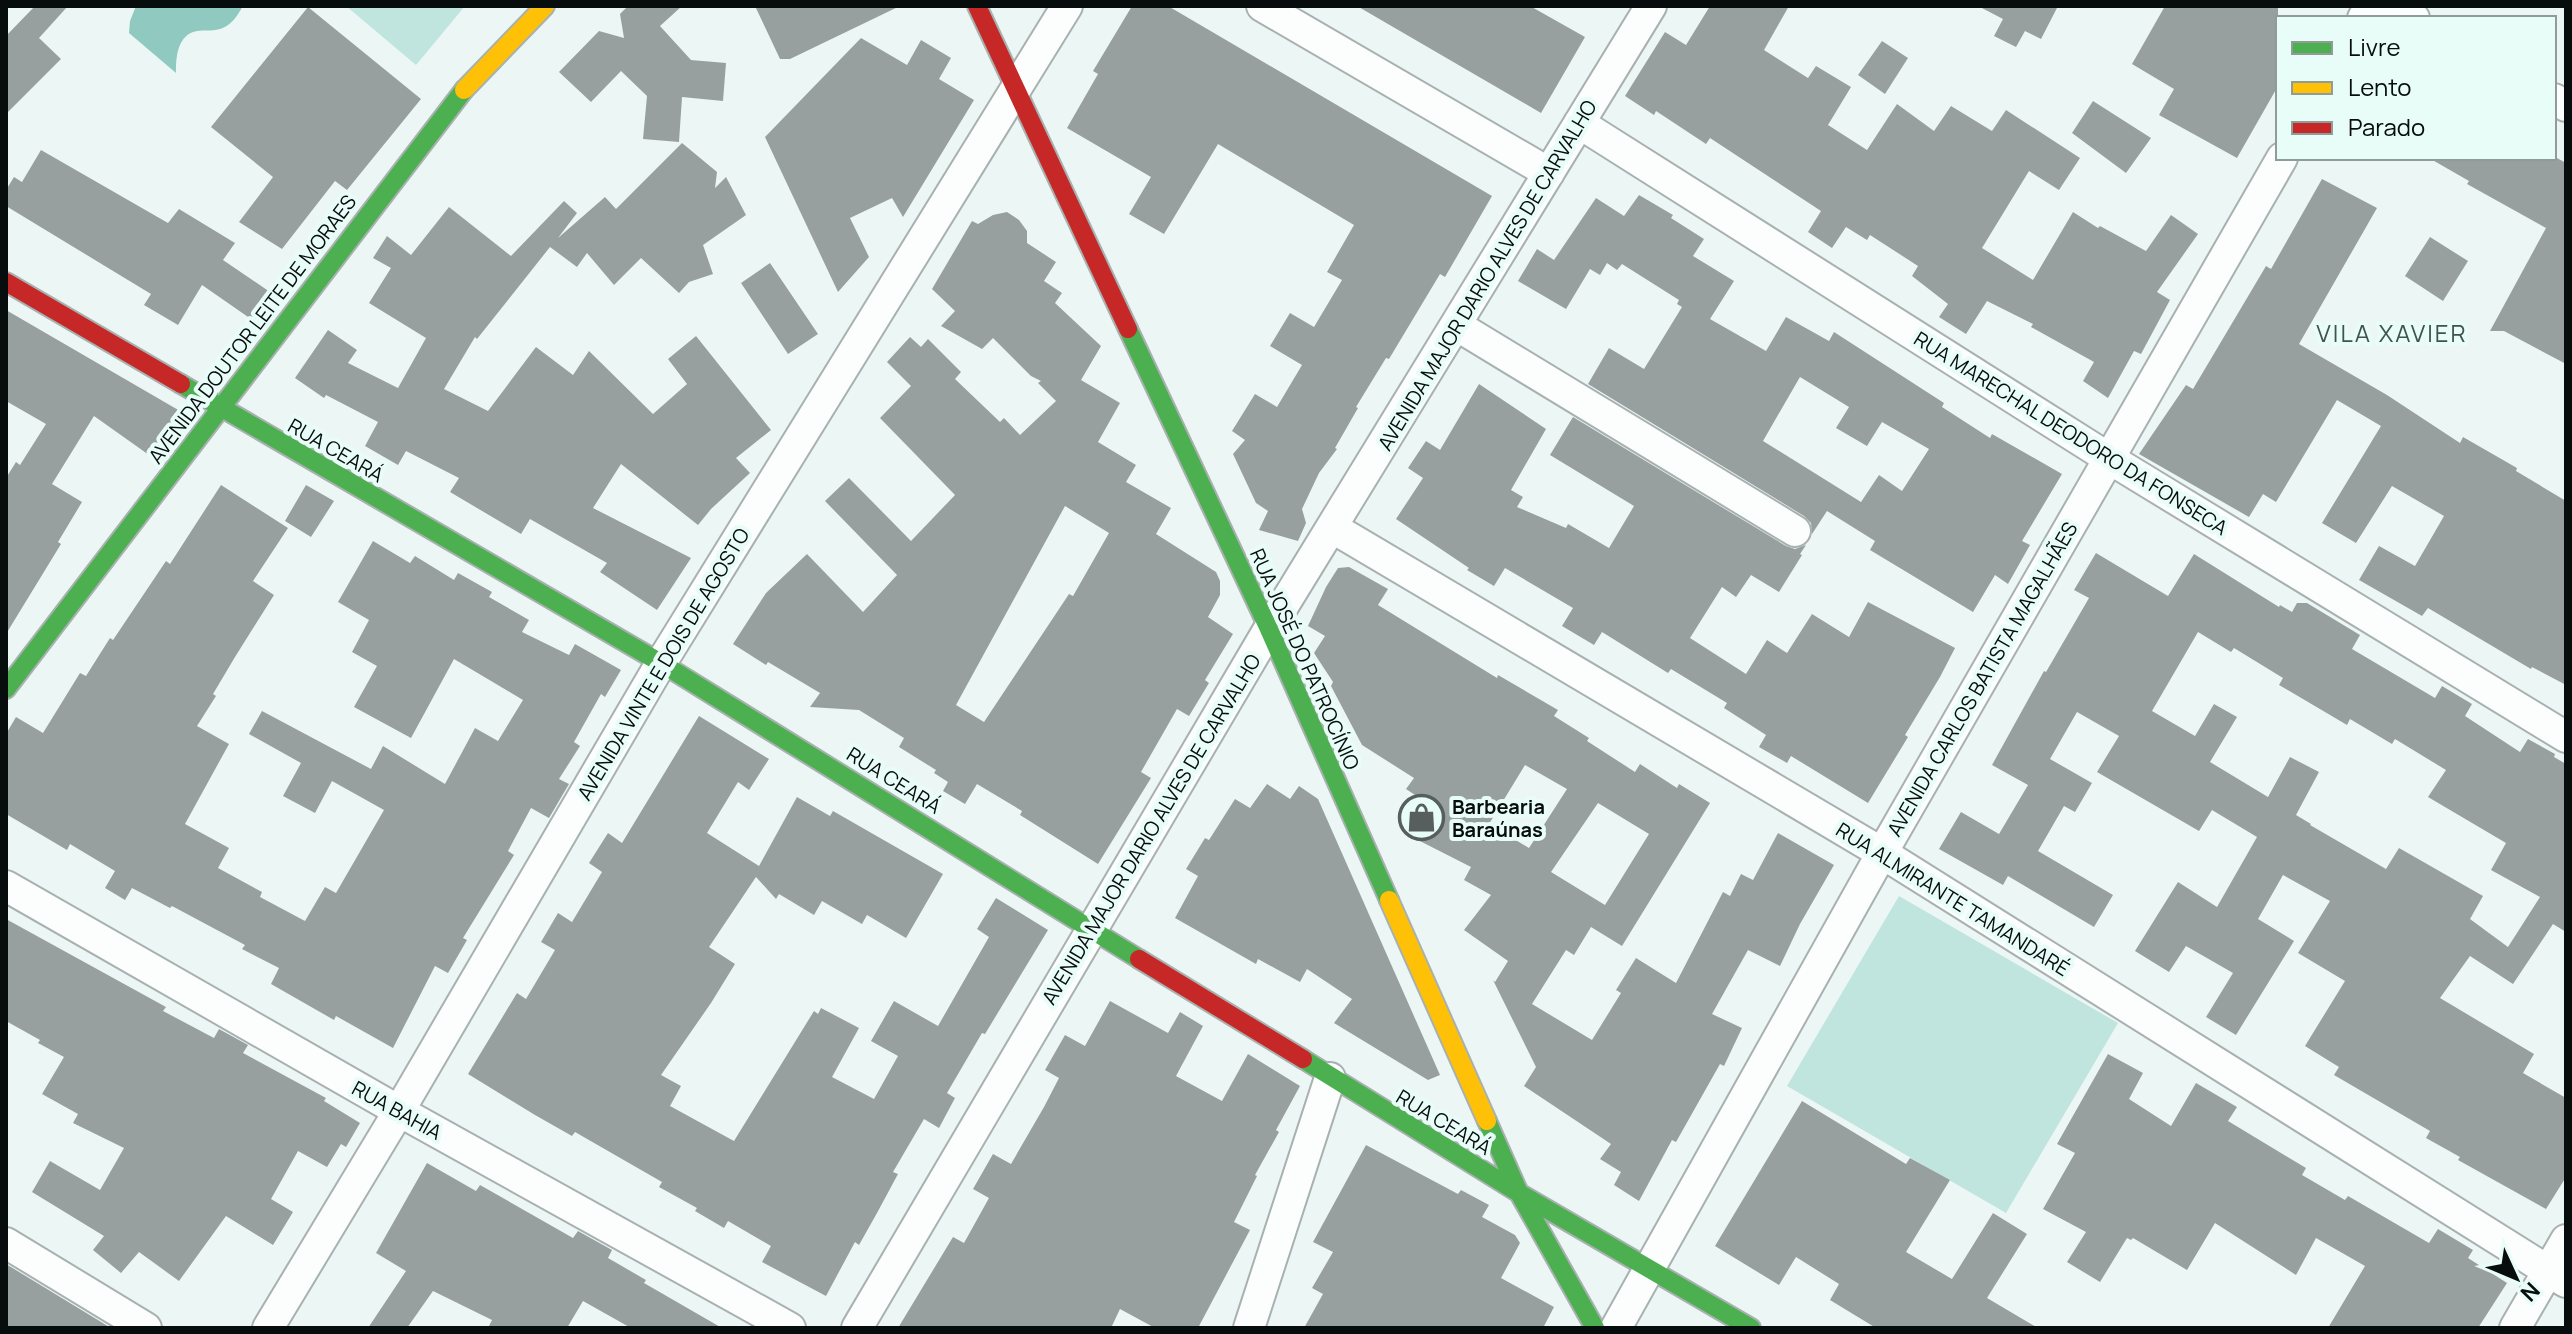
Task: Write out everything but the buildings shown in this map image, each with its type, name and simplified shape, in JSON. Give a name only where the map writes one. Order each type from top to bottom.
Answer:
[{"type":"street","name":"AVENIDA DOUTOR LEITE DE MORAES","points":[[6,689],[463,91],[545,6]]},
{"type":"street","name":"RUA JOSÉ DO PATROCÍNIO","points":[[977,6],[1269,629],[1519,1193],[1595,1328]]},
{"type":"street","name":"AVENIDA VINTE E DOIS DE AGOSTO","points":[[268,1328],[661,663],[1067,6]]},
{"type":"street","points":[[1262,6],[1549,173]]},
{"type":"street","name":"AVENIDA MAJOR DARIO ALVES DE CARVALHO","points":[[857,1328],[1269,629],[1651,6]]},
{"type":"street","name":"RUA MARECHAL DEODORO DA FONSECA","points":[[1579,123],[2110,459],[2566,737]]},
{"type":"street","name":"AVENIDA CARLOS BATISTA MAGALHÃES","points":[[1616,1328],[1882,853],[2281,160]]},
{"type":"street","name":"RUA CEARÁ","points":[[6,282],[661,663],[1093,928],[1330,1078],[1648,1270],[1751,1328]]},
{"type":"street","points":[[1456,325],[1795,531]]},
{"type":"street","name":"RUA ALMIRANTE TAMANDARÉ","points":[[1333,528],[1882,853],[2557,1276]]},
{"type":"street","name":"RUA BAHIA","points":[[6,886],[399,1111],[790,1328]]},
{"type":"street","points":[[1249,1328],[1330,1078]]},
{"type":"street","points":[[2515,1328],[2557,1276],[2566,1240]]},
{"type":"street","points":[[6,1243],[146,1328]]},
{"type":"shaded area","points":[[136,6],[243,6],[224,28],[196,31],[184,39],[177,55],[176,73],[129,33]]},
{"type":"shaded area","points":[[346,6],[465,6],[416,65]]},
{"type":"shaded area","points":[[1899,896],[2118,1023],[2006,1213],[1787,1086]]},
{"type":"traffic: fast","points":[[6,689],[464,90]]},
{"type":"traffic: fast","points":[[1128,329],[1269,629],[1389,900]]},
{"type":"traffic: fast","points":[[181,384],[661,663],[1139,959]]},
{"type":"traffic: fast","points":[[1303,1059],[1519,1193],[1751,1328]]},
{"type":"traffic: fast","points":[[1487,1121],[1519,1193],[1595,1328]]},
{"type":"traffic: slow","points":[[464,90],[545,6]]},
{"type":"traffic: slow","points":[[1389,900],[1487,1121]]},
{"type":"traffic: jam","points":[[977,6],[1128,329]]},
{"type":"traffic: jam","points":[[6,282],[181,384]]},
{"type":"traffic: jam","points":[[1139,959],[1303,1059]]},
{"type":"place","name":"Barbearia Baraúnas","points":[[1421,818]]},
{"type":"district","name":"VILA XAVIER","points":[[2392,332]]}]
